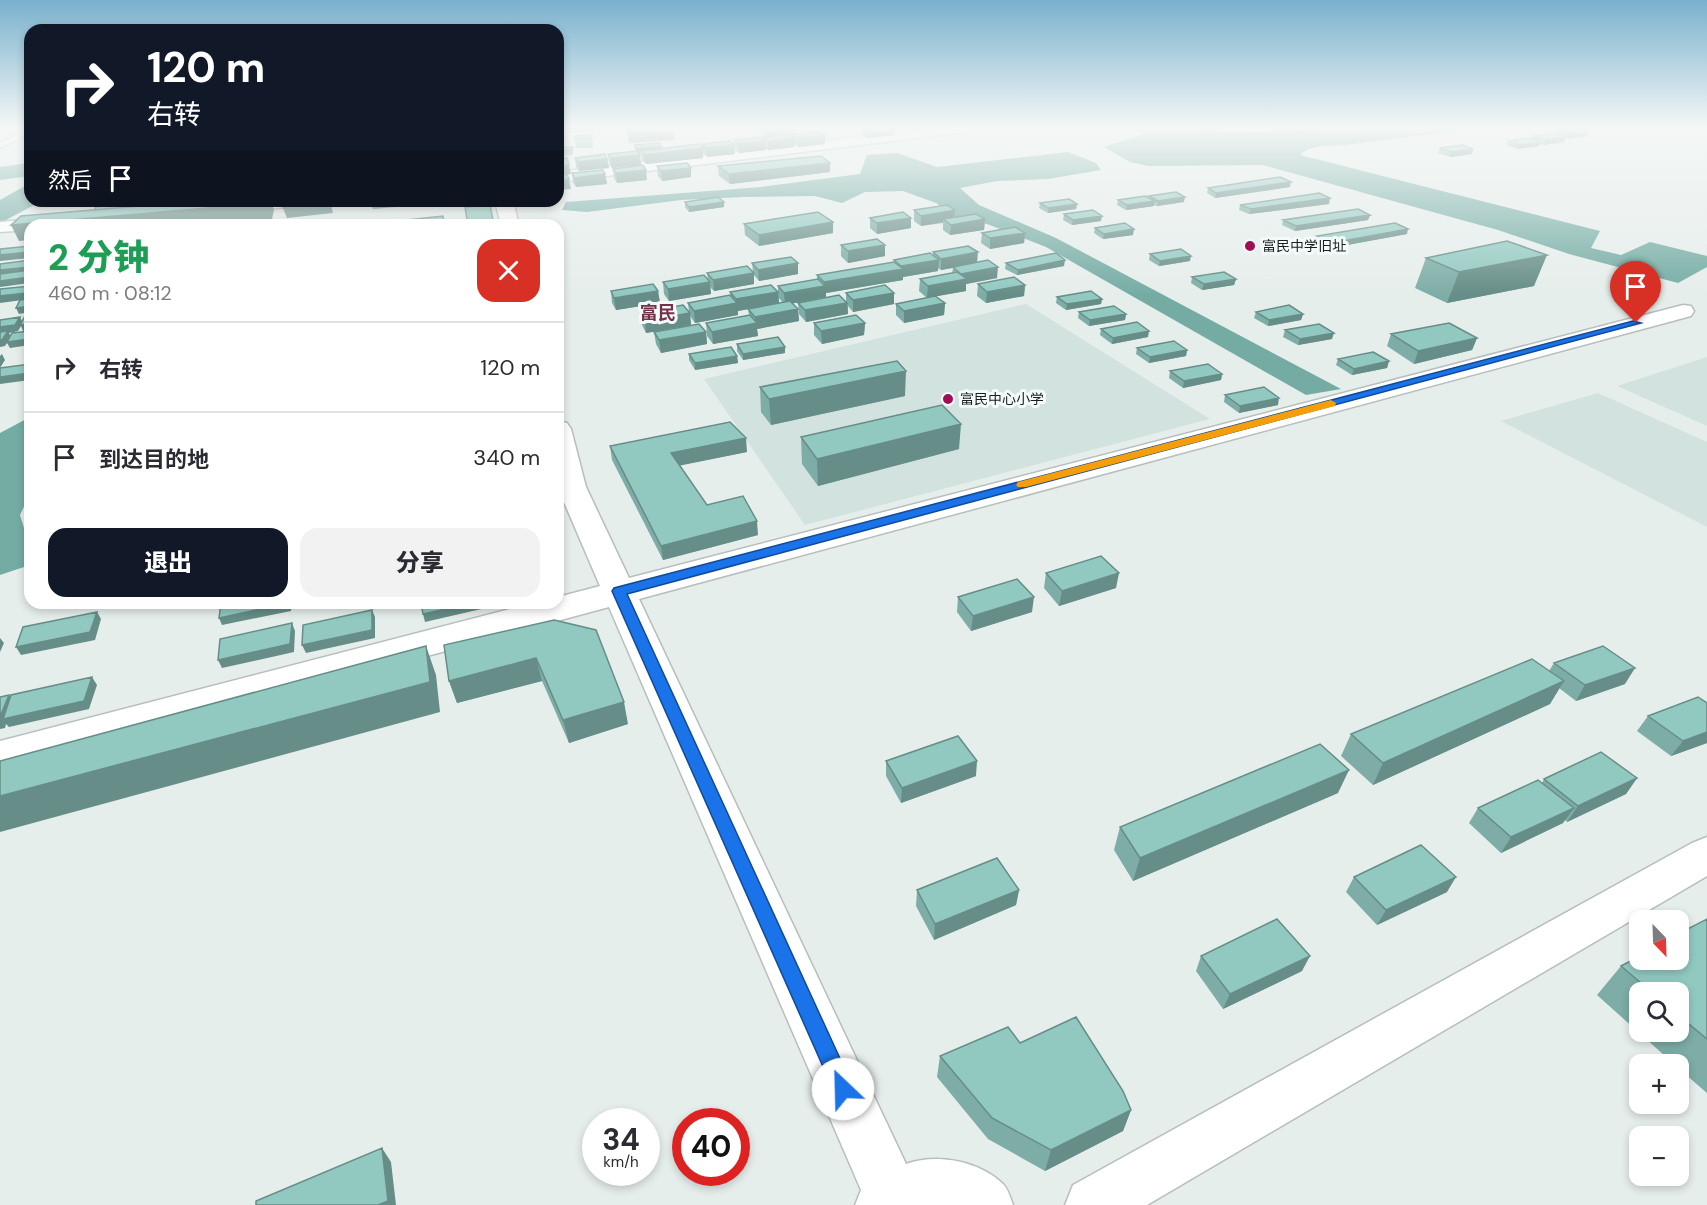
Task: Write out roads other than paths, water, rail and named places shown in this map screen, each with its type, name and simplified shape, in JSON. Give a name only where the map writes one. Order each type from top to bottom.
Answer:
[{"type":"street","points":[[204,209],[228,207]]},
{"type":"street","points":[[7,226],[24,225]]},
{"type":"street","points":[[564,606],[1683,310]]},
{"type":"street","points":[[564,454],[572,487],[888,1201],[926,1186],[963,1191],[985,1205]]},
{"type":"street","points":[[0,756],[551,609]]},
{"type":"street","points":[[1093,1205],[1707,855]]},
{"type":"water","points":[[790,183],[985,183],[960,188],[979,205],[1056,238],[1341,389],[1306,395],[1046,247],[987,224],[957,218],[936,203],[903,191],[865,192],[842,203],[815,196],[744,197],[681,200],[587,212],[562,210],[566,202]]},
{"type":"water","points":[[1329,183],[1411,183],[1600,231],[1591,248],[1621,255],[1650,242],[1707,256],[1707,267],[1678,283],[1569,254],[1498,230]]},
{"type":"water","points":[[24,186],[24,207],[31,207],[0,223],[0,200]]},
{"type":"water","points":[[24,420],[24,507],[20,515],[24,528],[24,567],[0,575],[0,433]]},
{"type":"place","name":"富民中学旧址","points":[[1250,246]]},
{"type":"place","name":"富民中心小学","points":[[948,399]]},
{"type":"district","name":"富民","points":[[658,313]]}]
